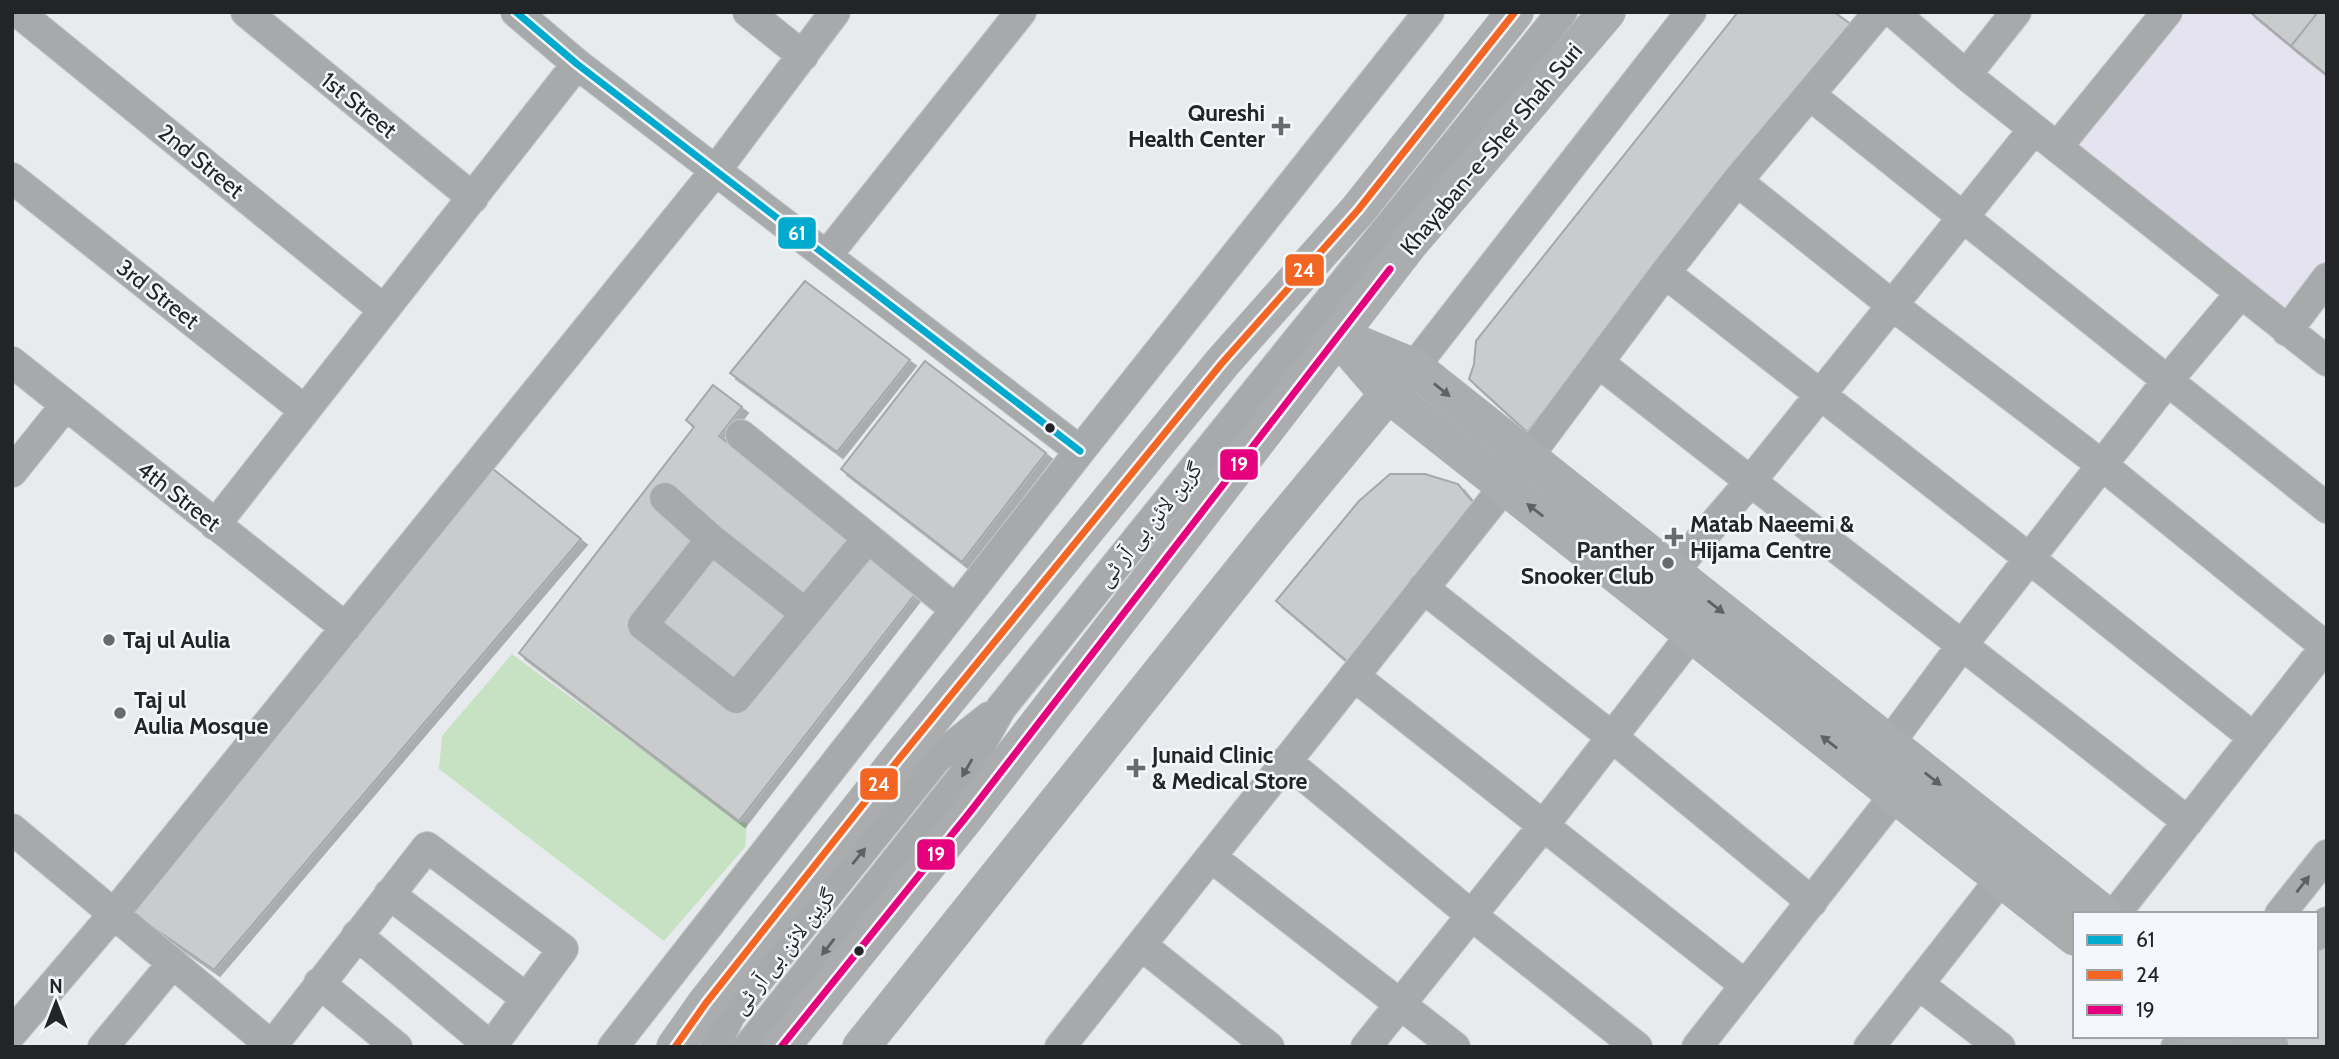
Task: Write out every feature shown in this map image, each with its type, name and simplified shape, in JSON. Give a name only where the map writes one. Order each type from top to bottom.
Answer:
[{"type":"main road","points":[[674,1047],[908,748],[1222,363],[1358,210],[1515,12]]},
{"type":"main road","name":"Khayaban-e-Sher Shah Suri","points":[[781,1047],[970,812],[1409,243],[1607,12]]},
{"type":"main road","points":[[1339,336],[1414,367],[2101,912]]},
{"type":"main road","points":[[1339,336],[1388,394],[2073,935]]},
{"type":"main road","points":[[861,1047],[1271,535],[1388,394],[1414,367]]},
{"type":"street","name":"2nd Street","points":[[18,12],[384,310]]},
{"type":"street","name":"1st Street","points":[[246,12],[473,198]]},
{"type":"street","points":[[516,12],[577,64],[1080,450]]},
{"type":"street","points":[[748,12],[803,57]]},
{"type":"street","points":[[12,1033],[23,1000],[113,915],[716,170],[835,12]]},
{"type":"street","points":[[827,255],[1021,12]]},
{"type":"street","points":[[619,1045],[955,609],[1429,12]]},
{"type":"street","name":"گرین لائن بی آر ٹی","points":[[748,1047],[963,776],[1001,708],[1562,12]]},
{"type":"street","points":[[1414,367],[1691,12]]},
{"type":"street","points":[[1067,1044],[1141,944],[1527,458],[1737,181],[1880,12]]},
{"type":"street","points":[[1894,12],[1966,75],[2327,361]]},
{"type":"street","points":[[1966,75],[2016,12]]},
{"type":"street","points":[[2058,146],[2167,12]]},
{"type":"street","points":[[215,525],[577,64]]},
{"type":"street","points":[[1811,95],[2327,508]]},
{"type":"street","points":[[1650,600],[1750,482],[2034,128]]},
{"type":"street","name":"3rd Street","points":[[12,178],[304,410]]},
{"type":"street","points":[[1737,181],[1892,305],[2102,466],[2326,646],[2117,912]]},
{"type":"street","points":[[1665,273],[2254,738]]},
{"type":"street","points":[[2287,331],[2327,278]]},
{"type":"street","points":[[1867,772],[2168,380],[2240,294]]},
{"type":"street","name":"4th Street","points":[[12,362],[346,628]]},
{"type":"street","points":[[1599,363],[2188,821]]},
{"type":"street","points":[[12,472],[65,406]]},
{"type":"street","points":[[741,435],[955,609]]},
{"type":"street","points":[[665,498],[711,539],[805,613]]},
{"type":"street","points":[[711,539],[643,625],[736,698],[868,538]]},
{"type":"street","points":[[1423,588],[1612,737],[1812,902]]},
{"type":"street","points":[[1366,1047],[1692,634]]},
{"type":"street","points":[[1354,676],[1745,985]]},
{"type":"street","name":"گرین لائن بی آر ٹی","points":[[715,1047],[730,1015],[936,759],[1001,708]]},
{"type":"street","points":[[1286,761],[1471,915],[1637,1047]]},
{"type":"street","points":[[1697,1047],[1895,795]]},
{"type":"street","points":[[12,829],[272,1046],[357,935],[427,847],[563,949],[491,1047],[357,935]]},
{"type":"street","points":[[2282,912],[2327,855]]},
{"type":"street","points":[[1211,857],[1455,1047]]},
{"type":"street","points":[[1869,1047],[2001,879]]},
{"type":"street","points":[[389,894],[526,998]]},
{"type":"street","points":[[1141,944],[1269,1047]]},
{"type":"street","points":[[103,1047],[172,964]]},
{"type":"street","points":[[670,976],[706,1003]]},
{"type":"street","points":[[319,984],[397,1047]]},
{"type":"street","points":[[1918,984],[2000,1047]]},
{"type":"shaded area","points":[[2172,12],[2250,12],[2327,75],[2327,278],[2287,331],[2058,146]]},
{"type":"green space","points":[[512,654],[739,821],[747,823],[745,847],[664,941],[439,769],[442,736]]},
{"type":"building","points":[[1738,12],[1834,12],[1852,25],[1527,432],[1469,379],[1474,364],[1476,341]]},
{"type":"building","points":[[2250,12],[2318,12],[2291,46]]},
{"type":"building","points":[[2318,12],[2327,12],[2327,75],[2291,46]]},
{"type":"building","points":[[805,281],[910,360],[837,452],[730,373]]},
{"type":"building","points":[[925,361],[1046,453],[962,562],[841,469]]},
{"type":"building","points":[[713,385],[742,407],[719,436],[919,589],[739,821],[519,653],[694,427],[686,420]]},
{"type":"building","points":[[493,469],[581,539],[214,970],[131,912]]},
{"type":"building","points":[[1390,474],[1425,474],[1458,484],[1471,500],[1481,505],[1349,663],[1276,601],[1359,501]]},
{"type":"building","points":[[2327,922],[2327,1047],[2270,1047],[2259,1038],[2318,1038],[2318,933]]},
{"type":"transit line","name":"61","points":[[516,12],[577,64],[1080,451]]},
{"type":"transit line","name":"24","points":[[675,1047],[706,1003],[899,759],[1222,363],[1358,210],[1515,12]]},
{"type":"transit line","name":"19","points":[[781,1047],[970,812],[1390,269]]},
{"type":"place","name":"Qureshi Health Center","points":[[1281,126]]},
{"type":"place","name":"Matab Naeemi & Hijama Centre","points":[[1674,537]]},
{"type":"place","name":"Panther Snooker Club","points":[[1668,563]]},
{"type":"place","name":"Taj ul Aulia","points":[[109,640]]},
{"type":"place","name":"Taj ul Aulia Mosque","points":[[120,713]]},
{"type":"place","name":"Junaid Clinic & Medical Store","points":[[1136,768]]}]
